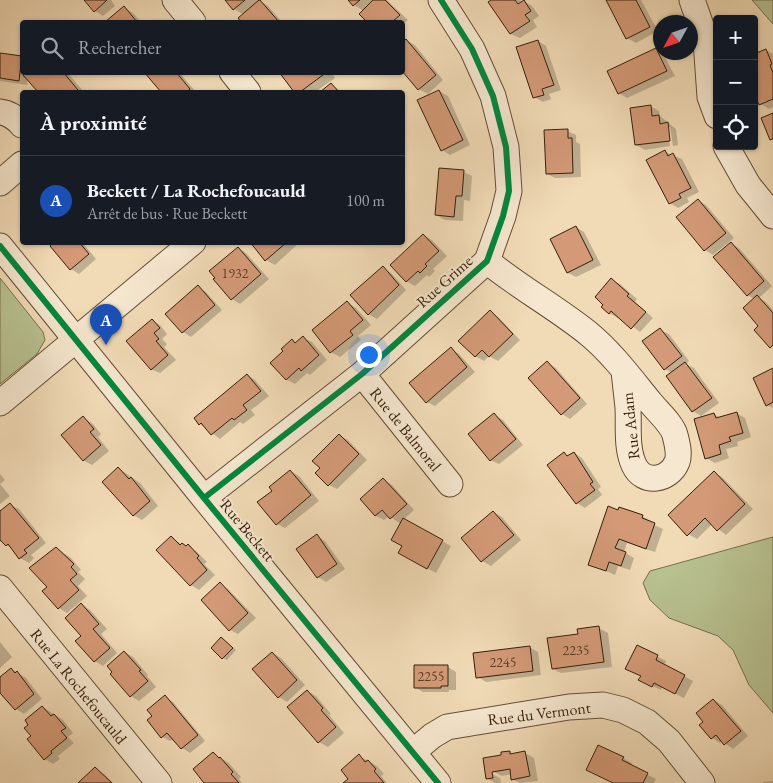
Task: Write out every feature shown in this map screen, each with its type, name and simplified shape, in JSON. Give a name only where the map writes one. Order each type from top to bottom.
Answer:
[{"type":"street","points":[[174,0],[190,20]]},
{"type":"street","name":"Rue Grime","points":[[204,498],[362,374],[487,261],[503,216],[508,191],[506,147],[493,96],[472,49],[441,0]]},
{"type":"street","points":[[692,0],[706,40],[710,97],[713,105]]},
{"type":"street","points":[[234,75],[246,90]]},
{"type":"street","points":[[0,112],[8,113],[20,123]]},
{"type":"street","points":[[728,150],[748,185],[773,216]]},
{"type":"street","points":[[0,183],[20,166]]},
{"type":"street","points":[[0,403],[188,245]]},
{"type":"street","name":"Rue Beckett","points":[[0,246],[438,783]]},
{"type":"street","name":"Rue Adam","points":[[487,261],[509,279],[590,335],[624,370]]},
{"type":"street","name":"Rue de Balmoral","points":[[362,374],[450,484]]},
{"type":"street","name":"Rue La Rochefoucauld","points":[[0,588],[159,783]]},
{"type":"street","name":"Rue du Vermont","points":[[413,752],[432,736],[447,727],[561,708],[603,706],[623,710],[647,722],[669,741],[702,783]]},
{"type":"green space","points":[[752,0],[773,0],[773,24]]},
{"type":"green space","points":[[0,278],[43,332],[45,340],[37,354],[0,384]]},
{"type":"green space","points":[[773,537],[773,713],[749,685],[733,650],[718,636],[669,618],[650,600],[643,583],[650,571]]},
{"type":"building","points":[[84,0],[107,0],[94,12]]},
{"type":"building","points":[[225,0],[245,0],[233,10]]},
{"type":"building","points":[[260,0],[277,20],[240,20],[238,18]]},
{"type":"building","points":[[348,0],[360,0],[353,6]]},
{"type":"building","points":[[373,0],[385,0],[400,15],[394,20],[365,20],[359,14]]},
{"type":"building","points":[[491,0],[515,0],[518,4],[524,0],[531,11],[525,15],[530,21],[510,34],[488,2]]},
{"type":"building","points":[[606,0],[636,0],[650,27],[626,39]]},
{"type":"building","points":[[124,6],[135,20],[107,20]]},
{"type":"building","points":[[405,40],[436,75],[418,90],[405,75]]},
{"type":"building","points":[[538,40],[554,85],[542,89],[544,95],[533,98],[516,47]]},
{"type":"building","points":[[653,49],[653,60],[662,60],[667,71],[618,94],[607,71]]},
{"type":"building","points":[[766,49],[772,64],[770,65],[773,73],[773,99],[759,105],[758,103],[758,52]]},
{"type":"building","points":[[0,53],[20,56],[19,81],[0,78]]},
{"type":"building","points":[[23,75],[66,75],[78,90],[36,90]]},
{"type":"building","points":[[147,75],[178,75],[190,89],[189,90],[159,90]]},
{"type":"building","points":[[281,75],[323,75],[303,90],[292,90]]},
{"type":"building","points":[[331,83],[337,90],[322,90]]},
{"type":"building","points":[[439,90],[463,140],[441,151],[417,100]]},
{"type":"building","points":[[651,105],[652,116],[659,115],[660,124],[668,122],[670,141],[635,145],[630,108]]},
{"type":"building","points":[[773,113],[773,139],[770,140],[761,118]]},
{"type":"building","points":[[568,129],[568,138],[572,138],[573,173],[546,174],[544,130]]},
{"type":"building","points":[[665,150],[668,156],[673,153],[691,188],[679,194],[681,198],[669,204],[646,160]]},
{"type":"building","points":[[439,168],[464,170],[462,196],[456,196],[454,217],[435,215]]},
{"type":"building","points":[[698,199],[726,233],[704,251],[676,217]]},
{"type":"building","points":[[576,226],[593,260],[567,273],[550,239]]},
{"type":"building","points":[[423,234],[439,251],[425,264],[427,266],[420,273],[418,271],[406,282],[390,265]]},
{"type":"building","points":[[731,242],[764,281],[747,296],[713,257]]},
{"type":"building","points":[[82,245],[89,254],[70,270],[50,246]]},
{"type":"building","points":[[252,245],[284,245],[265,261]]},
{"type":"building","points":[[238,247],[261,274],[231,300],[213,279],[215,278],[209,271]]},
{"type":"building","points":[[383,266],[399,285],[368,315],[350,295]]},
{"type":"building","points":[[611,278],[629,294],[627,296],[646,312],[631,329],[611,311],[609,314],[601,307],[603,305],[595,297]]},
{"type":"building","points":[[198,285],[215,305],[182,333],[165,314]]},
{"type":"building","points":[[757,295],[773,313],[773,345],[770,348],[754,330],[758,326],[743,308]]},
{"type":"building","points":[[347,301],[363,320],[350,331],[353,335],[330,353],[312,330]]},
{"type":"building","points":[[490,310],[513,334],[489,357],[482,350],[475,357],[458,341]]},
{"type":"building","points":[[152,319],[160,328],[154,333],[159,339],[156,341],[168,355],[151,370],[126,341]]},
{"type":"building","points":[[660,328],[682,356],[664,370],[642,341]]},
{"type":"building","points":[[303,336],[319,355],[301,371],[299,368],[286,380],[270,363],[292,339],[295,343]]},
{"type":"building","points":[[451,347],[467,367],[426,403],[409,383]]},
{"type":"building","points":[[547,361],[580,398],[561,415],[528,378]]},
{"type":"building","points":[[685,362],[712,398],[692,412],[666,376]]},
{"type":"building","points":[[773,368],[773,402],[766,406],[753,378]]},
{"type":"building","points":[[247,374],[261,391],[243,405],[247,410],[234,420],[232,418],[211,435],[194,418]]},
{"type":"building","points":[[737,412],[743,433],[729,437],[731,441],[719,445],[721,454],[705,459],[694,419],[714,413],[716,418]]},
{"type":"building","points":[[494,413],[516,439],[490,461],[468,434]]},
{"type":"building","points":[[83,416],[94,429],[90,432],[101,445],[83,461],[61,435]]},
{"type":"building","points":[[339,434],[359,454],[328,486],[315,473],[320,468],[312,461]]},
{"type":"building","points":[[564,452],[567,456],[574,452],[593,482],[590,484],[595,490],[576,504],[547,465]]},
{"type":"building","points":[[118,467],[129,479],[131,477],[150,501],[133,516],[102,482]]},
{"type":"building","points":[[290,470],[311,495],[276,525],[257,502],[272,491],[269,487]]},
{"type":"building","points":[[714,471],[745,504],[717,531],[705,518],[687,536],[668,515]]},
{"type":"building","points":[[383,478],[407,504],[390,519],[382,510],[375,516],[360,499]]},
{"type":"building","points":[[10,503],[39,538],[24,550],[27,553],[19,559],[8,544],[6,546],[0,540],[0,511]]},
{"type":"building","points":[[608,506],[618,510],[619,507],[643,515],[642,518],[655,523],[646,549],[619,539],[615,548],[626,552],[621,566],[609,562],[606,571],[588,565]]},
{"type":"building","points":[[493,511],[514,535],[481,562],[461,538]]},
{"type":"building","points":[[403,518],[443,540],[427,569],[398,553],[402,546],[391,540]]},
{"type":"building","points":[[317,534],[337,564],[317,578],[296,549]]},
{"type":"building","points":[[171,536],[180,545],[182,543],[186,546],[188,544],[199,556],[197,558],[207,570],[190,586],[156,550]]},
{"type":"building","points":[[56,547],[74,564],[71,567],[77,574],[70,580],[79,590],[58,609],[42,591],[47,587],[29,568]]},
{"type":"building","points":[[220,582],[248,613],[229,631],[201,600]]},
{"type":"building","points":[[81,603],[99,624],[93,629],[110,648],[94,662],[75,641],[81,636],[65,618]]},
{"type":"building","points":[[599,626],[604,662],[552,669],[547,638],[578,634],[577,629]]},
{"type":"building","points":[[221,637],[233,648],[222,659],[211,648]]},
{"type":"building","points":[[637,645],[658,655],[656,660],[685,675],[675,694],[654,683],[652,687],[638,680],[641,676],[625,669]]},
{"type":"building","points":[[530,646],[533,671],[476,678],[473,653]]},
{"type":"building","points":[[124,651],[148,681],[130,697],[110,674],[112,672],[107,666]]},
{"type":"building","points":[[272,652],[297,680],[278,698],[252,669]]},
{"type":"building","points":[[414,665],[448,665],[448,686],[441,686],[441,688],[414,688]]},
{"type":"building","points":[[11,668],[15,673],[17,671],[34,694],[15,710],[0,693],[0,677]]},
{"type":"building","points":[[307,690],[336,727],[318,743],[287,707]]},
{"type":"building","points":[[165,695],[198,735],[181,749],[167,733],[161,738],[147,720],[152,716],[147,710]]},
{"type":"building","points":[[713,699],[741,731],[724,745],[716,735],[711,739],[699,725],[703,722],[696,713]]},
{"type":"building","points":[[42,706],[51,716],[54,714],[66,728],[61,731],[67,738],[51,751],[52,753],[44,760],[27,739],[31,736],[24,728],[28,725],[25,720]]},
{"type":"building","points":[[598,745],[624,757],[622,760],[648,773],[643,783],[613,783],[586,770]]},
{"type":"building","points":[[510,751],[510,754],[525,751],[530,776],[511,780],[510,769],[492,772],[493,778],[486,779],[483,758],[501,755],[501,752]]},
{"type":"building","points":[[213,752],[233,772],[231,774],[239,783],[204,783],[193,769]]},
{"type":"building","points":[[359,754],[365,762],[368,760],[376,769],[374,771],[384,783],[343,783],[348,779],[341,770]]},
{"type":"building","points":[[95,767],[112,783],[78,783]]},
{"type":"cycle path","points":[[204,498],[362,374],[487,261],[503,216],[509,191],[506,147],[493,96],[472,49],[441,0]]},
{"type":"cycle path","points":[[0,246],[438,783]]},
{"type":"place","name":"Beckett / La Rochefoucauld","points":[[106,345]]}]
